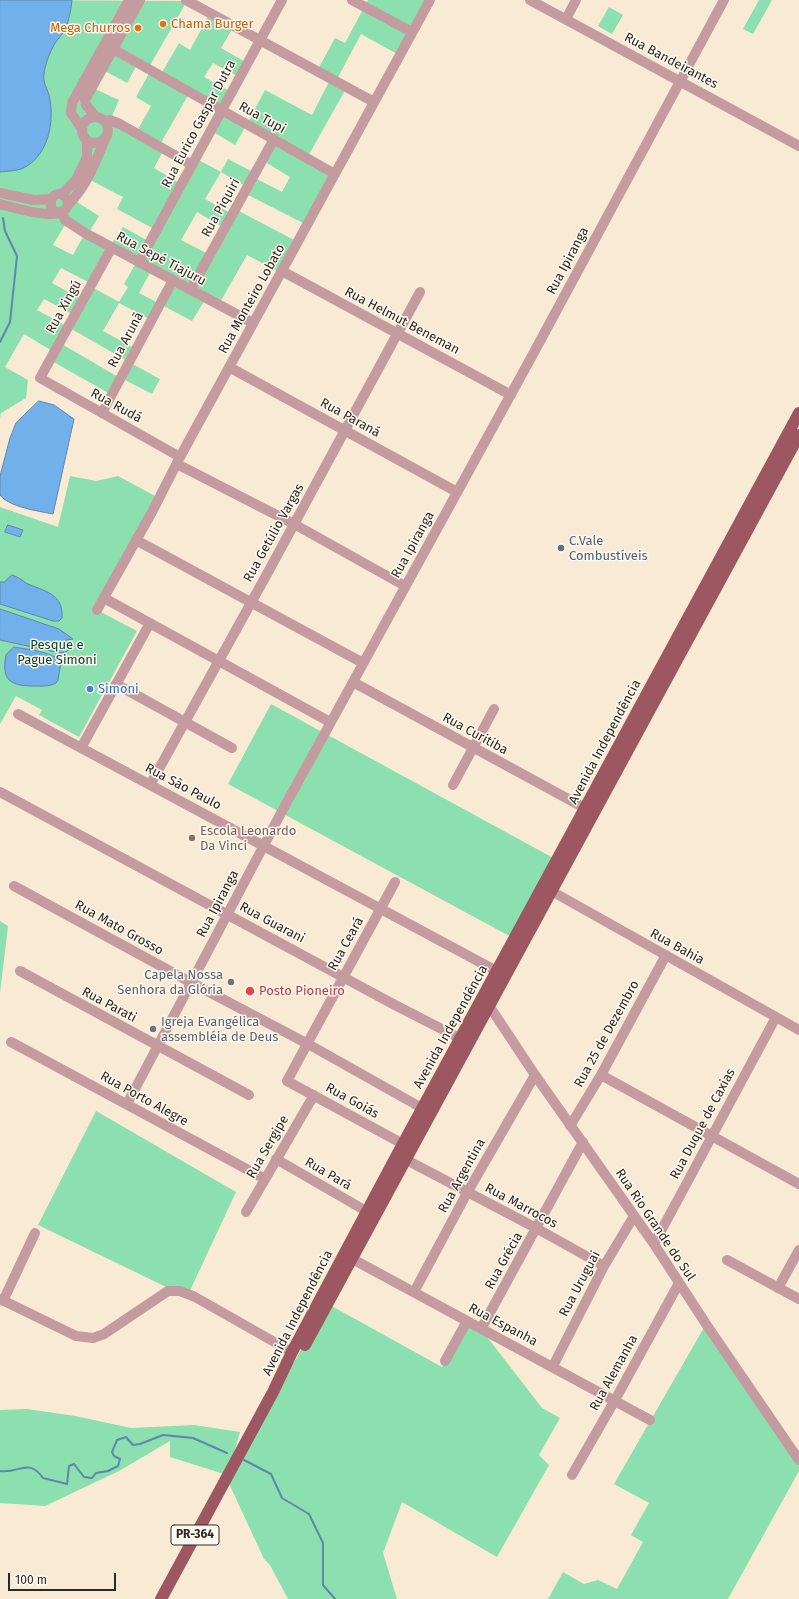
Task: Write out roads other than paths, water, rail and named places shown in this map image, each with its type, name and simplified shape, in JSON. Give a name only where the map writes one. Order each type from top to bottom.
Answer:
[{"type":"main road","name":"Avenida Independência","points":[[609,775],[799,413]]},
{"type":"main road","name":"Avenida Independência","points":[[273,1392],[296,1359],[402,1152],[465,1041],[589,811],[799,435]]},
{"type":"main road","name":"Avenida Independência","points":[[273,1392],[292,1352],[338,1276]]},
{"type":"main road","name":"PR-364","points":[[161,1599],[273,1392]]},
{"type":"street","points":[[0,193],[34,200],[63,193],[72,185],[83,168],[87,157],[87,141],[82,133],[82,129],[71,113],[72,104],[129,0]]},
{"type":"street","points":[[0,204],[45,214],[62,210],[73,200],[88,178],[107,136],[108,125],[100,119],[85,102],[140,0]]},
{"type":"street","points":[[186,0],[374,102]]},
{"type":"street","name":"Rua Eurico Gaspar Dutra","points":[[139,262],[282,0]]},
{"type":"street","points":[[352,0],[412,32]]},
{"type":"street","name":"Rua Monteiro Lobato","points":[[97,610],[430,0]]},
{"type":"street","name":"Rua Bandeirantes","points":[[530,0],[680,81],[798,141]]},
{"type":"street","points":[[566,20],[576,0]]},
{"type":"street","name":"Rua Ipiranga","points":[[127,1104],[330,722],[511,395],[724,0]]},
{"type":"street","name":"Rua Tupi","points":[[113,49],[335,174]]},
{"type":"street","points":[[82,129],[86,120],[110,120],[120,124],[192,165]]},
{"type":"street","points":[[87,141],[94,143],[102,142],[114,126],[120,124]]},
{"type":"street","name":"Rua Piquiri","points":[[191,289],[274,139]]},
{"type":"street","points":[[55,196],[65,196],[67,199],[62,210]]},
{"type":"street","points":[[55,196],[50,202],[51,208],[62,210]]},
{"type":"street","name":"Rua Sepé Tiajuru","points":[[62,210],[63,217],[69,223],[253,323]]},
{"type":"street","name":"Rua Xingú","points":[[40,378],[112,247]]},
{"type":"street","name":"Rua Helmut Beneman","points":[[282,271],[511,395]]},
{"type":"street","name":"Rua Arunã","points":[[102,413],[173,280]]},
{"type":"street","name":"Rua Getúlio Vargas","points":[[150,785],[420,292]]},
{"type":"street","name":"Rua Paraná","points":[[229,367],[457,492]]},
{"type":"street","name":"Rua Rudá","points":[[40,378],[102,413],[178,460],[405,586]]},
{"type":"street","points":[[136,540],[363,663]]},
{"type":"street","points":[[104,598],[330,722]]},
{"type":"street","points":[[81,748],[150,623]]},
{"type":"street","name":"Rua Curitiba","points":[[353,682],[589,811]]},
{"type":"street","points":[[116,684],[232,748]]},
{"type":"street","points":[[453,785],[494,709]]},
{"type":"street","name":"Rua São Paulo","points":[[18,714],[501,973]]},
{"type":"street","name":"Rua Guarani","points":[[0,792],[393,1004],[465,1041]]},
{"type":"street","name":"Rua Ceará","points":[[287,1081],[395,882]]},
{"type":"street","name":"Rua Mato Grosso","points":[[14,886],[308,1044],[427,1110]]},
{"type":"street","name":"Rua Bahia","points":[[547,889],[799,1030]]},
{"type":"street","name":"Rua 25 de Dezembro","points":[[570,1126],[601,1075],[666,955]]},
{"type":"street","name":"Rua Parati","points":[[20,971],[249,1095]]},
{"type":"street","name":"Rua Rio Grande do Sul","points":[[486,1001],[570,1126],[583,1142],[654,1244],[799,1460]]},
{"type":"street","name":"Rua Duque de Caxias","points":[[654,1244],[776,1017]]},
{"type":"street","name":"Rua Porto Alegre","points":[[11,1042],[265,1179]]},
{"type":"street","name":"Rua Argentina","points":[[414,1292],[535,1075]]},
{"type":"street","points":[[601,1075],[799,1184]]},
{"type":"street","name":"Rua Goiás","points":[[287,1081],[314,1094],[402,1152]]},
{"type":"street","name":"Rua Sergipe","points":[[246,1212],[314,1094]]},
{"type":"street","name":"Rua Grécia","points":[[481,1329],[583,1142]]},
{"type":"street","name":"Rua Marrocos","points":[[402,1152],[468,1193],[536,1228],[604,1266]]},
{"type":"street","name":"Rua Pará","points":[[276,1159],[371,1214]]},
{"type":"street","name":"Rua Uruguai","points":[[552,1366],[604,1266],[634,1216]]},
{"type":"street","points":[[35,1233],[1,1300],[76,1336],[93,1338],[104,1334],[168,1291],[180,1290],[292,1352]]},
{"type":"street","points":[[778,1288],[799,1250]]},
{"type":"street","name":"Rua Espanha","points":[[348,1256],[650,1420]]},
{"type":"street","points":[[727,1260],[799,1299]]},
{"type":"street","name":"Rua Alemanha","points":[[572,1474],[615,1400],[679,1283]]},
{"type":"street","points":[[445,1361],[467,1321]]},
{"type":"water","points":[[0,0],[72,0],[70,15],[65,30],[55,43],[45,68],[44,82],[50,100],[51,118],[45,145],[34,160],[24,168],[0,172]]},
{"type":"water","points":[[39,401],[54,405],[74,419],[53,514],[32,510],[10,503],[0,495],[0,476],[10,438],[16,423]]},
{"type":"water","points":[[8,525],[23,530],[20,537],[5,532]]},
{"type":"water","points":[[12,575],[51,594],[56,598],[60,603],[62,618],[59,621],[53,621],[0,604],[0,582],[4,582]]},
{"type":"water","points":[[0,609],[59,629],[73,639],[66,640],[67,646],[74,645],[66,652],[60,653],[0,640]]},
{"type":"water","points":[[14,647],[46,653],[61,662],[58,680],[56,683],[45,686],[26,686],[13,683],[9,680],[6,676],[5,670],[6,655]]},
{"type":"waterway","points":[[0,342],[10,322],[17,256],[5,231],[3,218]]},
{"type":"waterway","points":[[0,1471],[28,1467],[33,1468],[43,1478],[67,1484],[69,1466],[74,1464],[84,1477],[92,1478],[96,1473],[108,1471],[118,1466],[120,1459],[114,1456],[112,1452],[117,1440],[126,1437],[133,1445],[140,1444],[163,1435],[193,1438],[227,1453]]},
{"type":"waterway","points":[[244,1460],[271,1474],[282,1498],[309,1514],[323,1543],[323,1585],[335,1599]]},
{"type":"place","name":"Chama Burger","points":[[163,24]]},
{"type":"place","name":"Mega Churros","points":[[138,28]]},
{"type":"place","name":"C.Vale Combustíveis","points":[[561,548]]},
{"type":"place","name":"Simoni","points":[[90,689]]},
{"type":"place","name":"Escola Leonardo Da Vinci","points":[[192,838]]},
{"type":"place","name":"Capela Nossa Senhora da Glória","points":[[231,982]]},
{"type":"place","name":"Posto Pioneiro","points":[[250,991]]},
{"type":"place","name":"Igreja Evangélica assembléia de Deus","points":[[153,1029]]},
{"type":"park label","name":"Pesque e Pague Simoni","points":[[57,652]]}]
